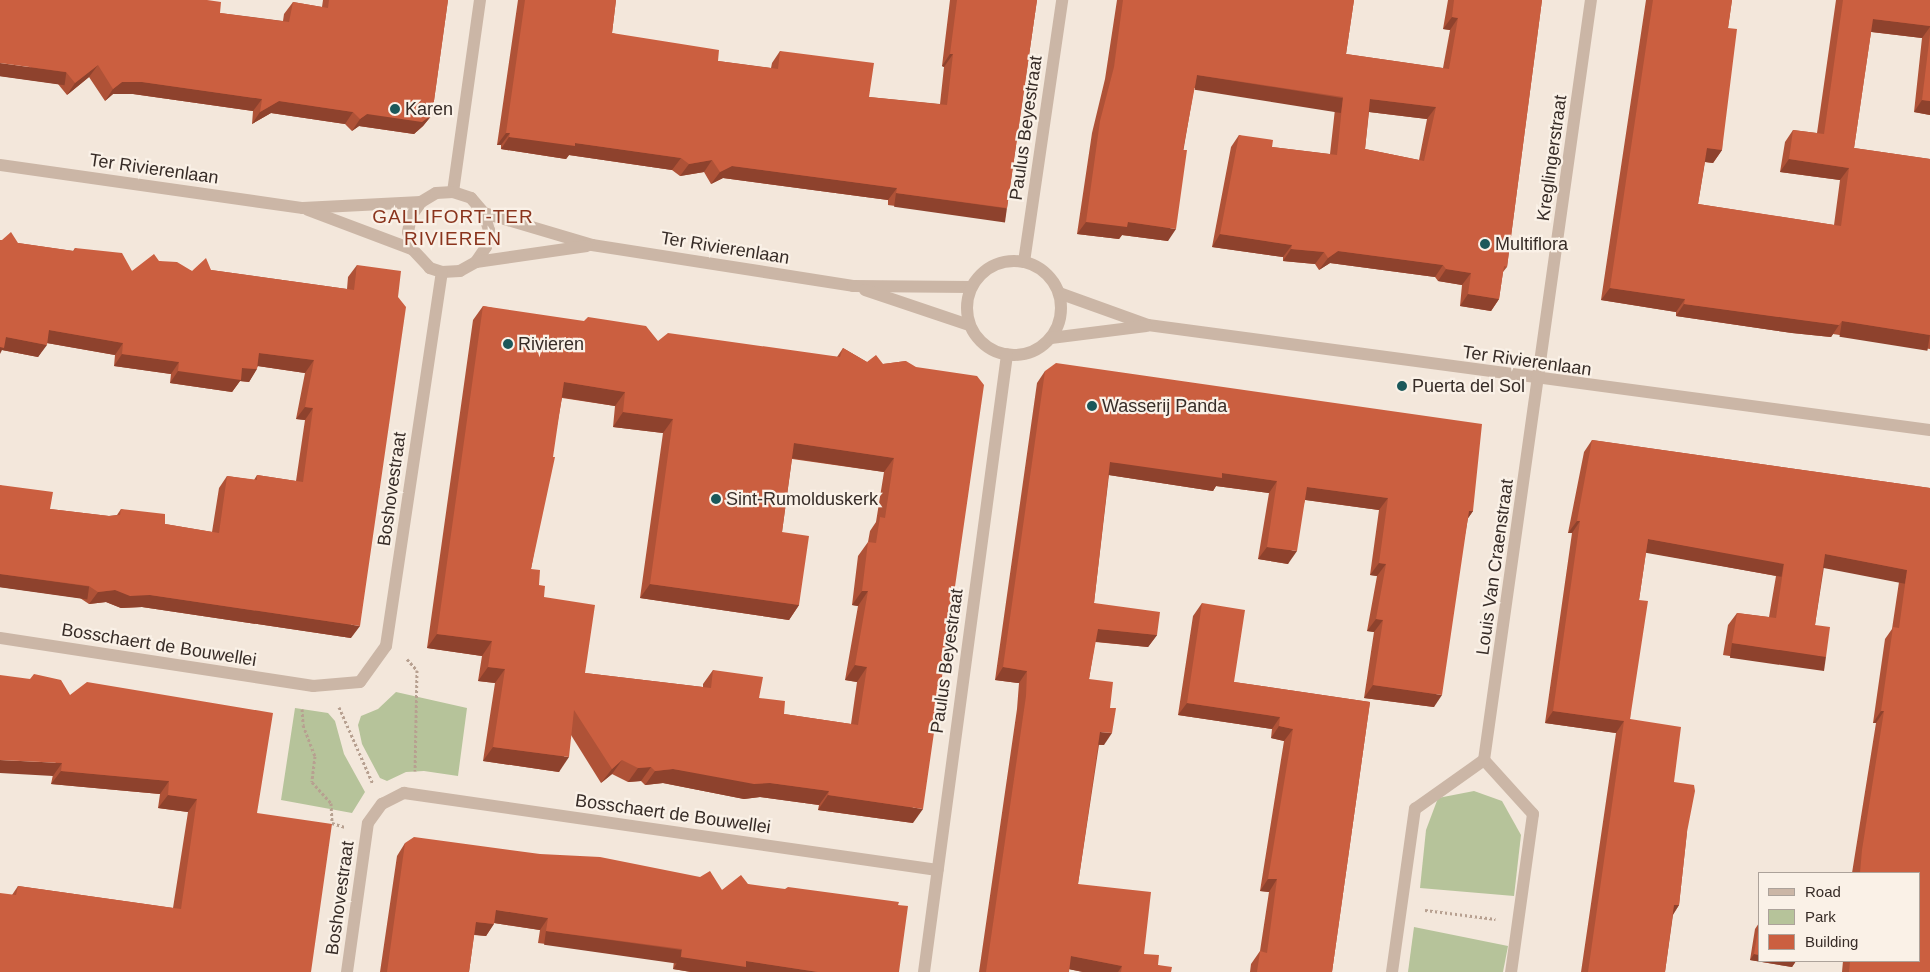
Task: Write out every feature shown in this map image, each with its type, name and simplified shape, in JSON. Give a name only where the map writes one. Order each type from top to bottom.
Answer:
[{"type":"street","points":[[454,192],[480,0]]},
{"type":"street","name":"Paulus Beyestraat","points":[[1024,262],[1062,0]]},
{"type":"street","name":"Kreglingerstraat","points":[[1540,380],[1591,0]]},
{"type":"street","name":"Ter Rivierenlaan","points":[[0,165],[303,208],[421,202],[436,193],[454,192],[472,198],[484,213],[592,245],[853,286],[971,287]]},
{"type":"street","points":[[412,249],[408,232],[411,216],[421,202]]},
{"type":"street","name":"Ter Rivierenlaan","points":[[303,208],[412,249],[424,264],[442,272],[460,271],[476,262],[592,245]]},
{"type":"street","points":[[476,262],[486,247],[489,230],[484,213]]},
{"type":"street","points":[[1003,261],[1024,262],[1046,273],[1059,293],[1060,317],[1051,338],[1031,353],[1007,355],[991,350],[978,340],[969,325],[966,306],[971,287],[984,271],[1003,261]]},
{"type":"street","name":"Boshovestraat","points":[[313,686],[360,682],[386,646],[442,272]]},
{"type":"street","name":"Ter Rivierenlaan","points":[[853,286],[969,325]]},
{"type":"street","name":"Ter Rivierenlaan","points":[[1059,293],[1148,326],[1540,380],[1901,428],[1930,430]]},
{"type":"street","name":"Ter Rivierenlaan","points":[[1051,338],[1148,326]]},
{"type":"street","name":"Paulus Beyestraat","points":[[924,972],[1007,355]]},
{"type":"street","name":"Louis Van Craenstraat","points":[[1484,760],[1540,380]]},
{"type":"street","name":"Ter Rivierenlaan","points":[[1901,428],[1930,438]]},
{"type":"street","name":"Bosschaert de Bouwellei","points":[[0,638],[313,686]]},
{"type":"street","points":[[1392,972],[1415,809],[1484,760],[1533,814],[1511,972]]},
{"type":"street","name":"Boshovestraat","points":[[347,972],[368,823],[382,804],[408,794]]},
{"type":"street","name":"Bosschaert de Bouwellei","points":[[408,794],[937,870]]},
{"type":"path","points":[[387,639],[417,670],[417,750],[408,794]]},
{"type":"path","points":[[338,684],[340,713],[382,804]]},
{"type":"path","points":[[313,686],[300,713],[315,756],[312,782],[331,803],[332,823],[367,833]]},
{"type":"path","points":[[1400,908],[1518,921]]},
{"type":"green space","points":[[396,692],[467,708],[458,776],[424,771],[406,772],[387,781],[380,778],[362,744],[358,725],[361,716],[378,709]]},
{"type":"green space","points":[[295,708],[328,713],[335,721],[344,754],[365,792],[352,813],[281,800]]},
{"type":"green space","points":[[1474,791],[1502,801],[1521,835],[1514,896],[1420,888],[1426,830],[1438,798]]},
{"type":"green space","points":[[1414,927],[1508,946],[1503,972],[1408,972]]},
{"type":"building","points":[[0,0],[207,0],[221,2],[220,13],[289,22],[293,2],[328,8],[329,0],[448,0],[432,115],[422,122],[367,114],[360,119],[353,112],[279,101],[260,112],[262,99],[142,82],[122,82],[113,89],[98,65],[75,83],[66,72],[0,63]]},
{"type":"building","points":[[525,0],[616,0],[612,33],[719,50],[718,61],[778,69],[780,51],[874,63],[869,97],[947,105],[953,54],[950,54],[957,0],[1037,0],[1007,208],[896,193],[897,188],[732,166],[720,172],[712,160],[689,164],[681,158],[575,143],[575,146],[509,137],[510,133],[506,133]]},
{"type":"building","points":[[1123,0],[1354,0],[1346,54],[1449,69],[1458,18],[1452,17],[1454,0],[1542,0],[1507,267],[1504,266],[1499,299],[1468,294],[1471,273],[1446,269],[1443,265],[1338,251],[1328,258],[1324,252],[1291,249],[1292,245],[1220,234],[1239,135],[1273,140],[1272,147],[1337,155],[1343,97],[1197,75],[1183,150],[1187,150],[1176,229],[1128,222],[1127,227],[1086,222],[1100,121],[1114,67]],"holes":[[[1370,99],[1436,107],[1424,161],[1365,149]]]},
{"type":"building","points":[[1653,0],[1732,0],[1728,28],[1737,29],[1722,150],[1707,148],[1698,204],[1841,226],[1849,168],[1789,159],[1793,130],[1824,134],[1843,0],[1930,0],[1930,26],[1873,19],[1854,148],[1930,159],[1930,335],[1842,321],[1839,325],[1684,304],[1685,299],[1610,288]]},
{"type":"building","points":[[1930,34],[1930,101],[1922,100]]},
{"type":"building","points":[[11,232],[18,243],[74,251],[75,248],[122,253],[132,271],[154,254],[159,261],[177,262],[192,271],[206,258],[211,270],[354,290],[357,265],[401,271],[398,297],[406,307],[360,626],[150,595],[130,596],[115,590],[98,592],[89,586],[0,574],[0,485],[53,492],[50,509],[109,516],[120,515],[121,509],[165,514],[165,524],[219,533],[227,476],[257,480],[257,475],[303,482],[313,408],[305,407],[314,360],[259,353],[257,369],[242,368],[241,380],[178,371],[179,362],[122,354],[123,343],[49,330],[47,345],[6,337],[4,348],[0,347],[0,240]]},
{"type":"building","points":[[483,306],[584,321],[588,317],[646,326],[658,341],[668,333],[840,357],[843,348],[867,362],[876,355],[883,364],[906,361],[916,367],[977,376],[984,385],[923,809],[828,795],[829,791],[770,783],[754,784],[673,769],[655,771],[651,767],[638,768],[622,760],[612,769],[574,710],[569,757],[493,747],[505,669],[488,667],[492,641],[437,634]],"holes":[[[564,382],[625,392],[623,412],[673,419],[650,584],[799,605],[809,536],[782,532],[794,443],[894,458],[885,518],[880,517],[876,543],[868,542],[862,591],[868,591],[855,665],[867,667],[858,725],[784,714],[785,701],[759,698],[763,677],[713,670],[711,688],[585,673],[595,605],[544,597],[545,586],[539,585],[540,570],[531,569],[555,457],[553,457]]]},
{"type":"building","points":[[1056,363],[1482,424],[1473,511],[1469,511],[1442,695],[1373,685],[1383,620],[1376,619],[1386,564],[1379,563],[1388,498],[1307,487],[1297,551],[1267,547],[1277,481],[1222,473],[1222,478],[1110,462],[1094,603],[1160,612],[1157,635],[1098,629],[1089,679],[1113,682],[1110,708],[1116,708],[1112,733],[1100,732],[1078,884],[1151,892],[1144,954],[1159,955],[1158,965],[1172,967],[1171,972],[1121,972],[1122,966],[1071,956],[1069,972],[986,972],[1026,696],[1027,671],[1003,667],[1045,371]]},
{"type":"building","points":[[1592,440],[1930,488],[1930,972],[1849,972],[1850,962],[1920,962],[1920,872],[1860,872],[1884,711],[1881,711],[1893,627],[1899,628],[1907,570],[1825,554],[1815,625],[1830,627],[1826,657],[1732,643],[1737,613],[1776,618],[1784,564],[1648,539],[1639,600],[1648,601],[1630,719],[1681,727],[1674,782],[1694,785],[1695,791],[1687,832],[1679,905],[1674,905],[1665,972],[1588,972],[1624,721],[1553,711],[1580,521],[1577,521]]},
{"type":"building","points":[[1202,603],[1245,610],[1234,682],[1370,702],[1332,972],[1257,972],[1260,951],[1267,953],[1277,879],[1268,879],[1293,729],[1279,726],[1280,717],[1187,703]]},
{"type":"building","points":[[34,674],[61,680],[70,695],[87,682],[273,713],[257,813],[332,824],[311,972],[0,972],[0,893],[16,895],[18,886],[181,909],[197,799],[168,795],[169,781],[61,771],[62,763],[0,760],[0,675],[30,679]]},
{"type":"building","points":[[414,837],[540,854],[600,857],[700,877],[710,871],[722,890],[741,875],[748,884],[785,889],[788,887],[899,902],[898,905],[908,906],[899,972],[818,972],[746,961],[746,967],[681,957],[682,949],[546,931],[548,918],[496,910],[494,924],[476,922],[469,972],[387,972],[405,843]]},
{"type":"building","points":[[1758,930],[1758,955],[1754,954]]},
{"type":"place","name":"Karen","points":[[395,109]]},
{"type":"place","name":"Multiflora","points":[[1485,244]]},
{"type":"place","name":"Rivieren","points":[[508,344]]},
{"type":"place","name":"Puerta del Sol","points":[[1402,386]]},
{"type":"place","name":"Wasserij Panda","points":[[1092,406]]},
{"type":"place","name":"Sint-Rumolduskerk","points":[[716,499]]},
{"type":"district","name":"GALLIFORT-TER RIVIEREN","points":[[453,228]]}]
